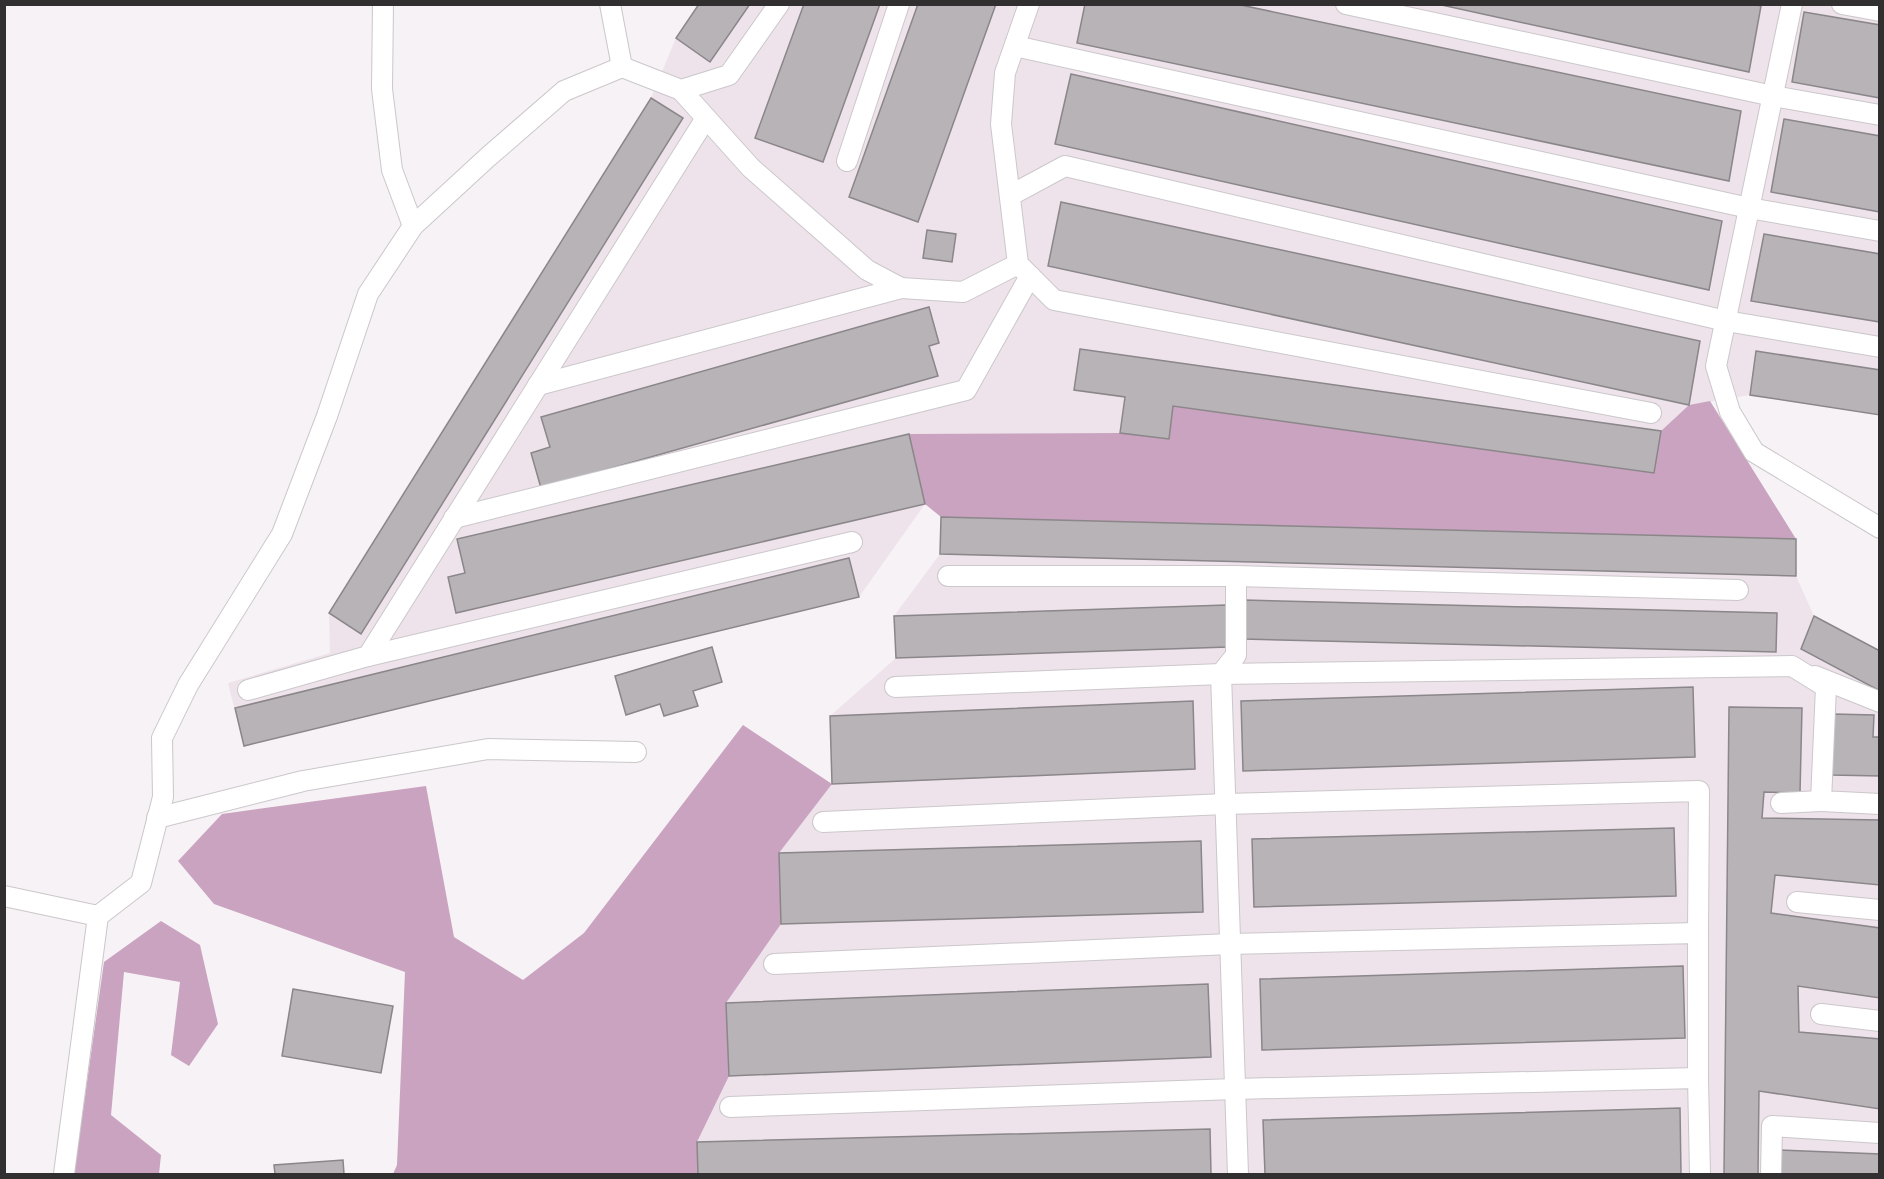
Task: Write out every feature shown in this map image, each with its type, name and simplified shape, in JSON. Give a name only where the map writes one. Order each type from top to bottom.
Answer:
[{"type":"lane","points":[[383,4],[382,89],[392,170],[413,226]]},
{"type":"lane","points":[[610,4],[622,67]]},
{"type":"lane","points":[[681,90],[729,75],[778,4]]},
{"type":"lane","points":[[847,161],[899,4]]},
{"type":"lane","points":[[1029,4],[1005,73],[1001,124],[1024,270],[1054,300],[1651,413]]},
{"type":"lane","points":[[1346,4],[1773,96],[1880,115]]},
{"type":"lane","points":[[1792,4],[1716,366],[1730,412],[1754,452],[1880,528]]},
{"type":"lane","points":[[1842,4],[1880,11]]},
{"type":"lane","points":[[1015,46],[1749,208],[1880,231]]},
{"type":"lane","points":[[64,1174],[98,916],[141,883],[163,796],[162,738],[188,685],[282,534],[327,416],[368,294],[413,226],[564,91],[622,67],[681,90],[751,168],[867,270],[901,288]]},
{"type":"lane","points":[[368,656],[706,118]]},
{"type":"lane","points":[[1011,195],[1065,166],[1726,321],[1880,347]]},
{"type":"lane","points":[[538,385],[901,288],[963,292],[1024,270]]},
{"type":"lane","points":[[454,518],[966,390],[1024,270]]},
{"type":"lane","points":[[248,690],[368,656],[852,542]]},
{"type":"lane","points":[[948,576],[1236,576],[1738,590]]},
{"type":"lane","points":[[1236,576],[1236,655],[1221,674],[1238,1174]]},
{"type":"lane","points":[[1792,666],[1826,687],[1821,801]]},
{"type":"lane","points":[[895,687],[1221,674],[1792,666],[1880,702]]},
{"type":"lane","points":[[158,818],[303,781],[488,749],[636,752]]},
{"type":"lane","points":[[823,822],[1225,804],[1699,791],[1700,1174]]},
{"type":"lane","points":[[1781,803],[1821,801],[1880,804]]},
{"type":"lane","points":[[4,896],[98,916]]},
{"type":"lane","points":[[1797,902],[1880,910]]},
{"type":"lane","points":[[774,964],[1230,944],[1698,933]]},
{"type":"lane","points":[[1821,1014],[1880,1021]]},
{"type":"lane","points":[[730,1107],[1235,1089],[1698,1078]]},
{"type":"lane","points":[[1771,1174],[1772,1126],[1880,1133]]},
{"type":"shaded area","points":[[699,5],[1879,5],[1879,415],[1750,395],[1689,405],[1661,431],[1654,473],[1173,406],[1169,439],[1120,433],[909,435],[925,504],[859,597],[244,746],[228,683],[330,653],[329,613],[651,98],[676,38]]},
{"type":"shaded area","points":[[1710,401],[1796,539],[941,517],[925,504],[909,434],[1120,433],[1168,439],[1173,406],[1654,473],[1661,431],[1689,405]]},
{"type":"shaded area","points":[[941,517],[1796,539],[1796,576],[1814,616],[1879,651],[1879,1174],[698,1174],[697,1142],[729,1076],[726,1003],[781,924],[779,853],[832,784],[830,716],[896,658],[894,616],[940,554]]},
{"type":"shaded area","points":[[743,725],[832,784],[779,853],[781,924],[726,1003],[729,1076],[697,1142],[698,1174],[393,1174],[397,1165],[405,972],[214,904],[178,861],[222,814],[426,786],[454,937],[523,980],[584,933]]},
{"type":"shaded area","points":[[161,921],[200,945],[218,1024],[189,1066],[171,1055],[180,982],[124,972],[111,1115],[161,1155],[159,1174],[74,1174],[104,962]]},
{"type":"building","points":[[699,4],[750,4],[710,62],[676,38]]},
{"type":"building","points":[[804,4],[880,4],[823,162],[755,138]]},
{"type":"building","points":[[918,4],[996,4],[918,222],[849,197]]},
{"type":"building","points":[[1085,4],[1236,4],[1741,111],[1729,181],[1077,43]]},
{"type":"building","points":[[1437,4],[1753,4],[1761,6],[1749,72]]},
{"type":"building","points":[[1804,12],[1880,25],[1880,98],[1792,82]]},
{"type":"building","points":[[1071,74],[1722,221],[1709,290],[1055,144]]},
{"type":"building","points":[[651,98],[683,118],[361,634],[329,613]]},
{"type":"building","points":[[1784,119],[1880,136],[1880,212],[1771,192]]},
{"type":"building","points":[[1061,202],[1700,341],[1689,405],[1048,266]]},
{"type":"building","points":[[927,230],[956,234],[952,262],[923,258]]},
{"type":"building","points":[[1764,234],[1880,254],[1880,322],[1751,301]]},
{"type":"building","points":[[929,307],[939,343],[929,346],[938,376],[541,488],[531,453],[550,447],[541,417]]},
{"type":"building","points":[[1080,349],[1661,431],[1654,473],[1173,406],[1169,439],[1120,433],[1125,397],[1074,390]]},
{"type":"building","points":[[1756,351],[1880,370],[1880,415],[1750,395]]},
{"type":"building","points":[[909,434],[925,504],[456,613],[448,577],[465,573],[457,539]]},
{"type":"building","points":[[941,517],[1796,539],[1796,576],[940,554]]},
{"type":"building","points":[[849,558],[859,597],[244,746],[235,708]]},
{"type":"building","points":[[1244,600],[1777,613],[1776,652],[1243,639]]},
{"type":"building","points":[[1226,605],[1228,647],[896,658],[894,616]]},
{"type":"building","points":[[1814,616],[1880,651],[1880,691],[1801,649]]},
{"type":"building","points":[[712,647],[722,682],[693,691],[698,706],[664,716],[660,704],[626,715],[615,676]]},
{"type":"building","points":[[1693,687],[1695,757],[1243,771],[1241,701]]},
{"type":"building","points":[[1193,701],[1195,769],[832,784],[830,716]]},
{"type":"building","points":[[1729,707],[1802,708],[1800,793],[1764,792],[1762,818],[1880,820],[1880,885],[1775,875],[1771,913],[1880,928],[1880,998],[1798,986],[1799,1032],[1880,1039],[1880,1109],[1759,1091],[1758,1174],[1724,1174]]},
{"type":"building","points":[[1833,714],[1874,715],[1873,737],[1880,737],[1880,776],[1831,775]]},
{"type":"building","points":[[1674,828],[1676,896],[1254,907],[1252,839]]},
{"type":"building","points":[[1201,841],[1203,912],[781,924],[779,853]]},
{"type":"building","points":[[1683,966],[1685,1038],[1262,1050],[1260,979]]},
{"type":"building","points":[[1208,984],[1211,1057],[729,1076],[726,1003]]},
{"type":"building","points":[[293,989],[393,1006],[381,1073],[282,1056]]},
{"type":"building","points":[[1680,1108],[1681,1174],[1265,1174],[1263,1120]]},
{"type":"building","points":[[1210,1129],[1211,1174],[698,1174],[697,1142]]},
{"type":"building","points":[[1779,1150],[1880,1154],[1880,1174],[1778,1174]]},
{"type":"building","points":[[343,1160],[344,1174],[275,1174],[274,1165]]}]
